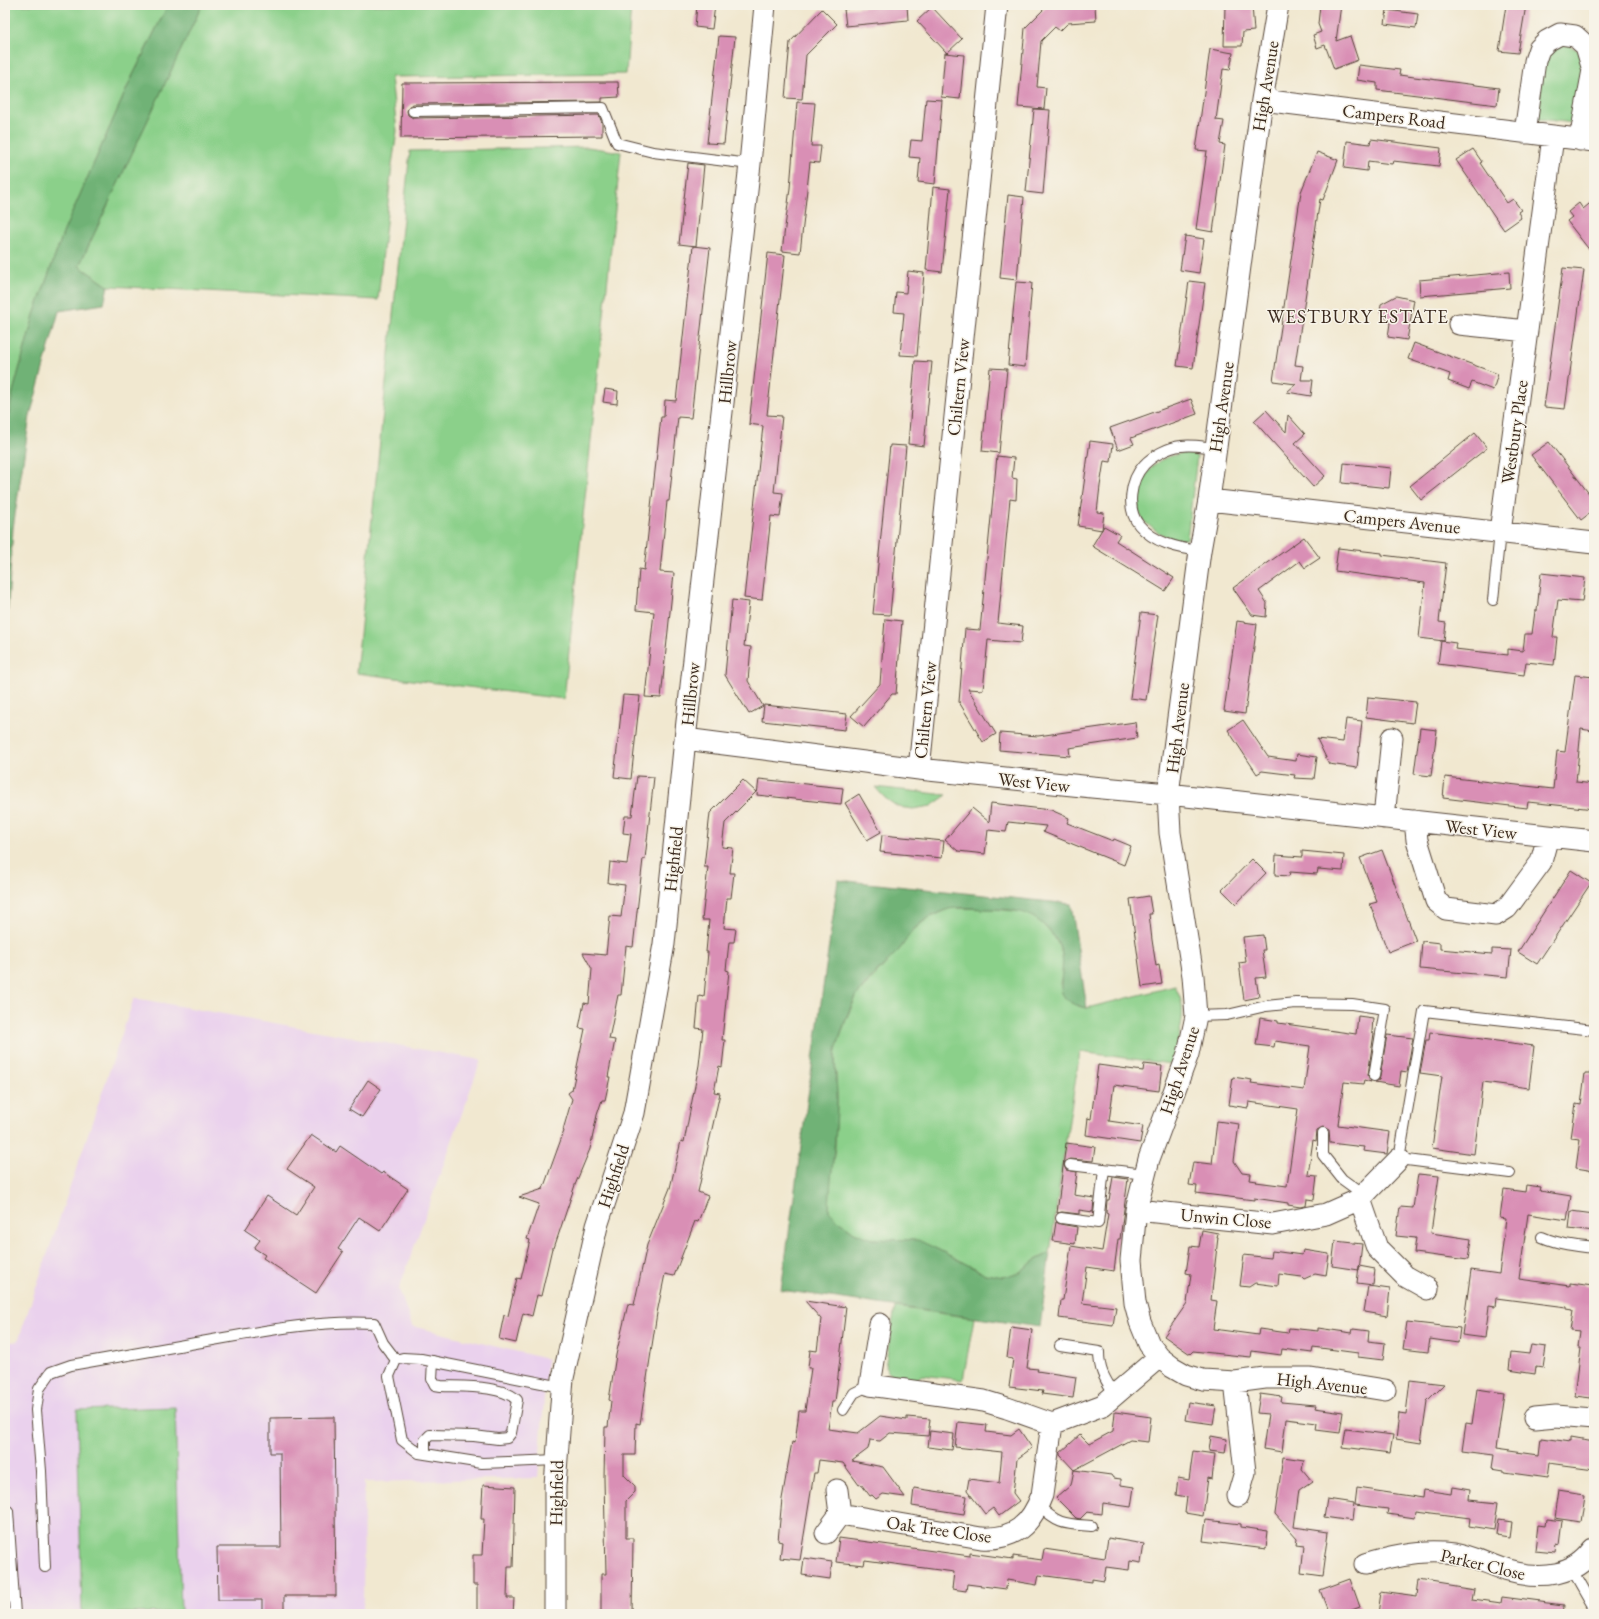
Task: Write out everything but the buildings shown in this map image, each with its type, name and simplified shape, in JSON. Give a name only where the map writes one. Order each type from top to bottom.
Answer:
[{"type":"street","name":"Hillbrow","points":[[686,739],[750,164],[766,5]]},
{"type":"street","name":"Chiltern View","points":[[919,770],[997,5]]},
{"type":"street","name":"High Avenue","points":[[1278,5],[1262,100],[1168,794],[1170,833],[1193,976],[1196,1016],[1188,1054],[1170,1099],[1145,1174],[1136,1210],[1131,1260],[1135,1303],[1140,1322],[1149,1344],[1159,1357],[1172,1368],[1186,1375],[1203,1380],[1235,1382],[1265,1378],[1311,1378],[1386,1390]]},
{"type":"street","name":"Campers Road","points":[[1262,100],[1553,137],[1587,140],[1593,70],[1586,46],[1575,36],[1560,34],[1547,41],[1539,49],[1535,61],[1525,133]]},
{"type":"street","name":"Westbury Place","points":[[1500,532],[1553,137]]},
{"type":"street","points":[[1459,324],[1527,331]]},
{"type":"street","name":"Campers Avenue","points":[[1209,500],[1594,543]]},
{"type":"street","points":[[1384,818],[1392,738]]},
{"type":"street","name":"West View","points":[[686,739],[919,770],[1092,788],[1168,794],[1594,842]]},
{"type":"street","name":"Highfield","points":[[555,1614],[555,1485],[562,1387],[596,1226],[634,1113],[664,944],[686,739]]},
{"type":"street","name":"West View","points":[[1415,821],[1417,840],[1436,901],[1446,909],[1489,914],[1496,914],[1507,908],[1541,862],[1548,836]]},
{"type":"street","name":"Unwin Close","points":[[1136,1210],[1273,1224],[1326,1214],[1362,1197],[1399,1159]]},
{"type":"street","points":[[1362,1197],[1377,1248],[1405,1276],[1428,1289]]},
{"type":"street","points":[[880,1324],[870,1385],[984,1401],[1052,1424],[1103,1405],[1159,1357]]},
{"type":"street","points":[[1235,1382],[1245,1472],[1238,1496]]},
{"type":"street","points":[[1534,1418],[1556,1416],[1594,1419]]},
{"type":"street","name":"Oak Tree Close","points":[[840,1514],[973,1537],[994,1539],[1006,1536],[1017,1531],[1026,1524],[1038,1505],[1044,1488],[1052,1424]]},
{"type":"street","points":[[826,1533],[840,1514],[837,1490]]},
{"type":"street","name":"Parker Close","points":[[1364,1564],[1389,1556],[1421,1552],[1441,1552],[1481,1560],[1508,1571],[1524,1575],[1540,1576],[1552,1575],[1571,1570],[1582,1563],[1594,1549]]},
{"type":"lane","points":[[413,110],[603,108],[617,143],[653,152],[750,164]]},
{"type":"lane","points":[[1200,551],[1179,548],[1158,540],[1139,525],[1132,512],[1130,496],[1135,480],[1143,466],[1154,456],[1180,446],[1215,448]]},
{"type":"lane","points":[[1493,600],[1500,532]]},
{"type":"lane","points":[[1196,1016],[1227,1015],[1266,1006],[1296,1003],[1352,1004],[1385,1009],[1374,1076]]},
{"type":"lane","points":[[1510,1173],[1399,1159],[1424,1010],[1594,1030]]},
{"type":"lane","points":[[1323,1133],[1323,1155],[1342,1179],[1362,1197]]},
{"type":"lane","points":[[1070,1164],[1145,1174]]},
{"type":"lane","points":[[1061,1218],[1098,1223],[1104,1169]]},
{"type":"lane","points":[[1542,1237],[1550,1241],[1594,1248]]},
{"type":"lane","points":[[45,1567],[41,1471],[36,1410],[39,1389],[51,1372],[71,1365],[271,1330],[312,1324],[353,1322],[374,1323],[383,1343],[396,1360]]},
{"type":"lane","points":[[1060,1346],[1099,1352],[1099,1364],[1102,1374],[1115,1395]]},
{"type":"lane","points":[[396,1360],[403,1358],[421,1359],[562,1387]]},
{"type":"lane","points":[[396,1360],[389,1376],[402,1440],[419,1453],[482,1463],[556,1460]]},
{"type":"lane","points":[[425,1454],[425,1440],[430,1435],[474,1436],[498,1439],[506,1438],[511,1433],[517,1400],[511,1394],[478,1387],[435,1385],[432,1378],[433,1361]]},
{"type":"lane","points":[[843,1410],[854,1393],[870,1385]]},
{"type":"lane","points":[[1038,1505],[1049,1516],[1063,1524],[1091,1526]]},
{"type":"lane","points":[[8,1511],[15,1614]]},
{"type":"lane","points":[[1571,1570],[1592,1607],[1592,1614]]},
{"type":"shaded area","points":[[134,998],[481,1060],[399,1289],[412,1326],[547,1359],[538,1478],[364,1482],[363,1614],[5,1614],[5,1343],[18,1341]]},
{"type":"green space","points":[[5,5],[168,5],[131,79],[64,231],[34,315],[13,392],[5,435]]},
{"type":"green space","points":[[168,5],[202,5],[79,266],[108,286],[104,304],[59,311],[30,416],[13,528],[5,650],[5,435],[13,392],[34,315],[64,231],[131,79]]},
{"type":"green space","points":[[202,5],[631,5],[626,74],[391,77],[397,131],[378,300],[108,286],[79,266]]},
{"type":"green space","points":[[1556,44],[1567,44],[1579,51],[1585,69],[1573,123],[1539,119],[1536,111],[1543,59]]},
{"type":"green space","points":[[588,147],[621,152],[564,699],[356,673],[410,151]]},
{"type":"green space","points":[[1184,453],[1197,457],[1187,539],[1179,540],[1165,536],[1144,521],[1140,516],[1138,499],[1141,485],[1153,466],[1170,456]]},
{"type":"green space","points":[[875,787],[947,795],[931,806],[913,809],[898,807],[885,798]]},
{"type":"green space","points":[[838,880],[1071,904],[1087,1008],[1067,1000],[1063,994],[1061,988],[1063,964],[1061,949],[1054,936],[1035,918],[1016,911],[1003,909],[953,908],[922,922],[913,930],[899,950],[858,994],[848,1013],[835,1056],[837,1116],[829,1211],[839,1221],[854,1232],[872,1239],[918,1240],[985,1274],[1003,1277],[1020,1272],[1034,1261],[1050,1253],[1040,1327],[781,1290]]},
{"type":"green space","points":[[950,908],[993,909],[1025,912],[1041,922],[1055,938],[1062,952],[1063,970],[1060,984],[1078,1006],[1087,1008],[1175,986],[1181,999],[1182,1016],[1180,1032],[1171,1064],[1080,1052],[1050,1253],[1034,1261],[1020,1272],[1003,1277],[985,1274],[939,1250],[918,1241],[872,1239],[854,1232],[839,1221],[829,1211],[830,1184],[835,1147],[837,1101],[835,1052],[847,1017],[857,995],[901,947],[910,933],[928,918]]},
{"type":"green space","points":[[895,1307],[974,1318],[963,1380],[922,1375],[914,1381],[905,1380],[897,1378],[887,1371],[885,1367]]},
{"type":"green space","points":[[175,1407],[181,1612],[82,1614],[77,1410]]},
{"type":"district","name":"WESTBURY ESTATE","points":[[1358,316]]}]
